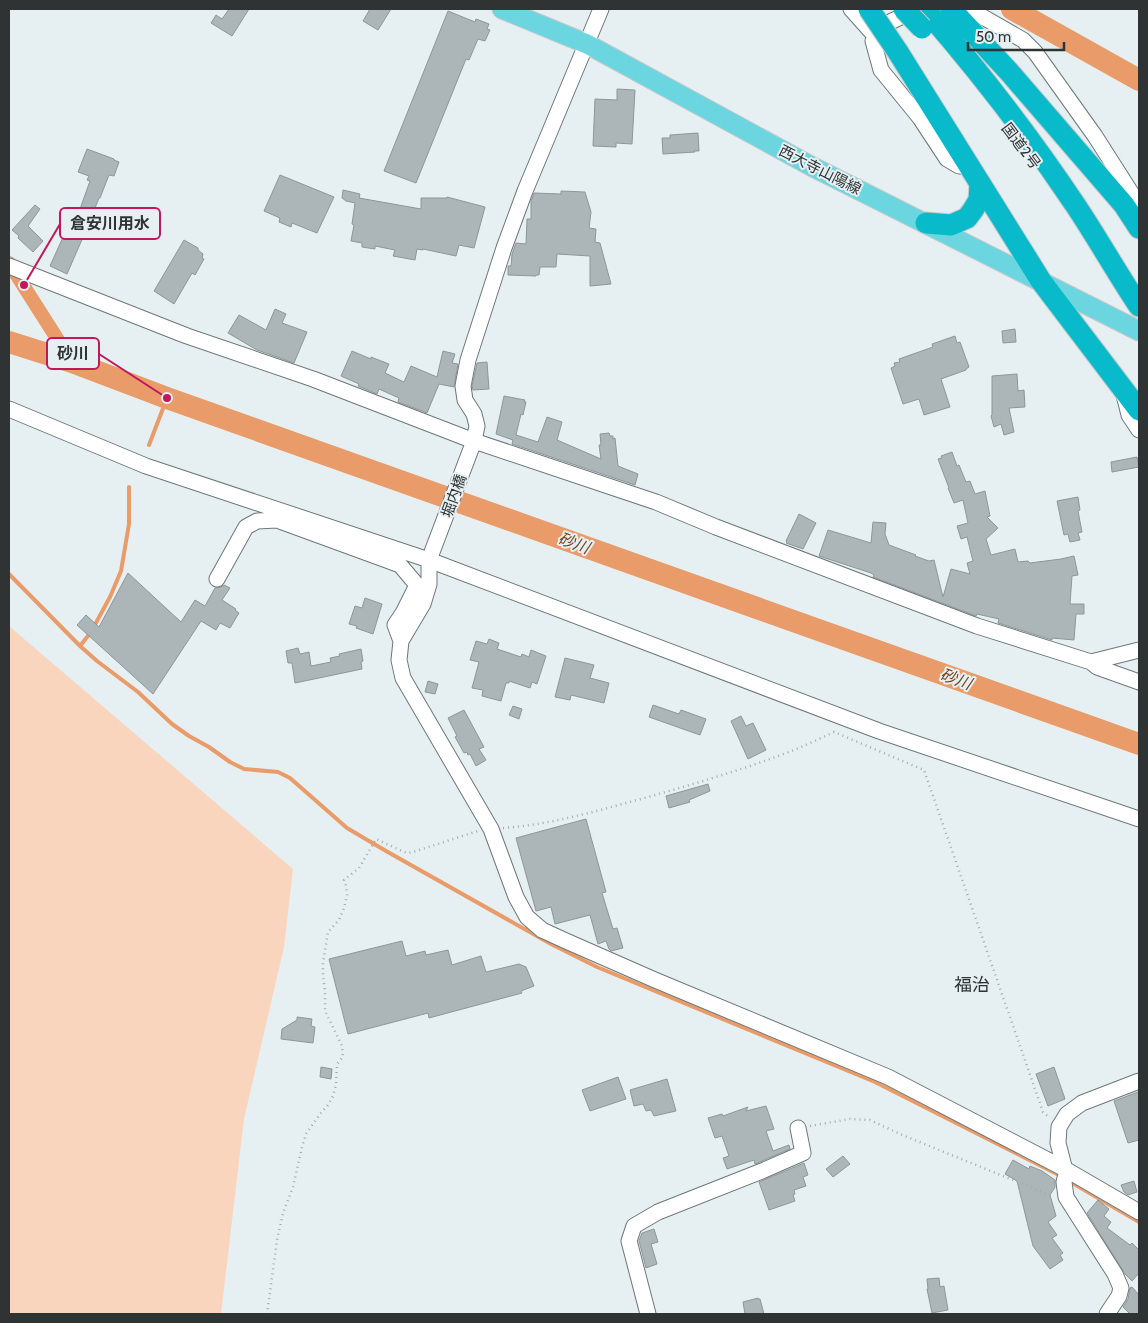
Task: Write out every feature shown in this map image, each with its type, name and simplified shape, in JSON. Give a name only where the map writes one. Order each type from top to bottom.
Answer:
[{"type":"highway","points":[[869,9],[1042,281],[1139,410]]},
{"type":"highway","name":"国道2号","points":[[904,9],[930,15],[1010,130],[1134,298]]},
{"type":"highway","points":[[930,15],[1011,74],[1124,205],[1139,228]]},
{"type":"highway","points":[[926,223],[952,225],[967,218],[979,200],[974,175]]},
{"type":"main road","name":"西大寺山陽線","points":[[502,9],[587,44],[811,166],[1139,331]]},
{"type":"street","name":"堀内橋","points":[[431,555],[474,441],[477,426],[474,414],[465,400],[463,386],[468,360],[504,248],[525,191],[601,9]]},
{"type":"street","points":[[851,9],[876,36]]},
{"type":"street","points":[[969,9],[1023,40],[1035,52],[1095,136],[1139,205]]},
{"type":"street","points":[[930,15],[886,24],[873,41],[880,70],[920,118],[947,159],[974,175]]},
{"type":"street","points":[[9,266],[187,336],[313,379],[474,441],[656,502],[725,531],[977,626],[1091,662],[1097,667],[1139,682]]},
{"type":"street","points":[[1122,387],[1129,415],[1139,430]]},
{"type":"street","points":[[9,409],[146,466],[431,555],[879,731],[1139,819]]},
{"type":"street","points":[[217,579],[246,527],[257,521],[277,520],[400,565],[416,585],[395,625],[401,641]]},
{"type":"street","points":[[431,555],[430,584],[422,604],[401,641],[398,660],[403,678],[491,829],[516,897],[527,917],[542,930],[566,941],[888,1077],[1065,1181],[1139,1212]]},
{"type":"street","points":[[1091,662],[1139,650]]},
{"type":"street","points":[[1107,1314],[1119,1296],[1121,1288],[1065,1181],[1058,1143],[1059,1127],[1068,1114],[1082,1103],[1139,1081]]},
{"type":"street","points":[[648,1314],[629,1241],[634,1226],[658,1212],[802,1153],[798,1128]]},
{"type":"path","points":[[267,1314],[279,1231],[283,1213],[293,1187],[302,1146],[306,1134],[333,1096],[338,1064],[343,1056],[342,1046],[325,1011],[323,969],[326,940],[328,932],[339,920],[344,908],[347,896],[344,880],[359,868],[376,839],[408,853],[483,830],[521,827],[572,818],[712,778],[780,755],[834,732],[924,770],[1043,1112],[1059,1127]]},
{"type":"path","points":[[798,1128],[850,1119],[870,1120],[1051,1196],[1065,1181]]},
{"type":"shaded area","points":[[9,626],[293,869],[284,947],[244,1119],[221,1314],[9,1314]]},
{"type":"building","points":[[229,9],[249,9],[232,36],[211,23],[216,15],[222,19]]},
{"type":"building","points":[[370,9],[391,9],[378,30],[363,21]]},
{"type":"building","points":[[448,11],[475,22],[476,19],[489,24],[487,29],[490,30],[485,41],[478,39],[469,60],[466,59],[416,183],[384,171]]},
{"type":"building","points":[[617,89],[635,90],[632,144],[616,143],[616,147],[593,146],[595,99],[617,100]]},
{"type":"building","points":[[698,133],[699,151],[663,154],[662,138],[670,138],[670,135]]},
{"type":"building","points":[[87,149],[119,162],[114,176],[109,175],[95,208],[92,207],[82,234],[84,235],[67,274],[50,266],[73,215],[76,215],[80,209],[90,181],[87,180],[89,176],[78,172]]},
{"type":"building","points":[[280,175],[334,197],[317,233],[292,223],[291,227],[279,222],[280,218],[264,211]]},
{"type":"building","points":[[343,190],[360,194],[359,198],[421,209],[421,198],[447,197],[485,207],[474,248],[459,245],[456,256],[417,249],[415,260],[393,256],[395,250],[375,246],[375,249],[362,247],[362,243],[351,241],[355,203],[342,198]]},
{"type":"building","points":[[561,191],[585,192],[591,212],[589,228],[596,229],[595,242],[600,243],[611,284],[590,286],[590,256],[557,254],[556,267],[540,267],[539,275],[508,275],[508,266],[511,266],[512,254],[516,243],[526,244],[527,219],[531,219],[531,201],[534,193],[561,194]]},
{"type":"building","points":[[35,205],[40,209],[28,226],[43,241],[33,252],[12,230]]},
{"type":"building","points":[[184,240],[198,248],[203,254],[202,258],[204,259],[195,275],[192,273],[174,304],[154,291]]},
{"type":"building","points":[[275,309],[286,314],[282,323],[307,332],[294,363],[257,350],[228,333],[239,315],[266,330]]},
{"type":"building","points":[[1015,329],[1016,342],[1003,343],[1002,331]]},
{"type":"building","points":[[955,336],[957,343],[960,342],[969,367],[966,370],[941,379],[950,407],[924,415],[919,399],[903,404],[891,368],[895,366],[894,363],[900,362],[899,359],[933,347],[932,344]]},
{"type":"building","points":[[352,351],[389,364],[385,373],[404,382],[411,366],[437,377],[443,351],[455,354],[452,363],[458,364],[454,387],[439,384],[427,413],[398,402],[399,398],[379,389],[377,394],[341,376]]},
{"type":"building","points":[[487,362],[489,389],[473,390],[472,386],[477,363]]},
{"type":"building","points":[[1017,374],[1018,391],[1024,390],[1025,407],[1009,408],[1014,432],[1004,435],[1001,424],[994,427],[991,416],[992,376]]},
{"type":"building","points":[[504,396],[525,400],[524,402],[526,402],[516,435],[538,442],[547,417],[562,422],[557,440],[601,459],[600,434],[609,433],[610,436],[613,436],[613,439],[615,438],[618,466],[638,474],[635,485],[512,444],[513,440],[496,434]]},
{"type":"building","points":[[952,452],[957,466],[959,465],[966,482],[970,481],[975,494],[985,491],[990,516],[987,517],[998,528],[986,539],[991,555],[1015,549],[1018,562],[1028,561],[1030,563],[1074,556],[1078,575],[1072,576],[1070,604],[1084,604],[1084,614],[1076,614],[1074,640],[1052,638],[1052,640],[998,623],[999,619],[977,614],[976,616],[873,577],[874,575],[871,573],[819,556],[828,530],[871,543],[873,522],[886,523],[885,534],[889,545],[929,561],[934,560],[943,597],[951,569],[970,574],[967,563],[973,561],[967,537],[961,539],[957,526],[968,523],[963,500],[954,503],[938,459]]},
{"type":"building","points":[[1137,457],[1139,467],[1112,472],[1111,462]]},
{"type":"building","points":[[1078,497],[1080,510],[1078,511],[1082,532],[1078,533],[1080,540],[1070,542],[1068,534],[1064,535],[1057,501]]},
{"type":"building","points":[[799,514],[816,523],[803,549],[786,543]]},
{"type":"building","points":[[128,573],[181,622],[195,600],[205,606],[215,588],[224,585],[230,588],[222,600],[239,613],[230,628],[220,623],[216,630],[201,621],[153,694],[77,625],[86,615],[99,627]]},
{"type":"building","points":[[365,598],[382,604],[373,634],[349,624],[355,606],[362,608]]},
{"type":"building","points":[[489,639],[499,643],[497,649],[521,657],[522,654],[529,657],[531,650],[546,656],[537,684],[532,682],[530,688],[509,681],[509,683],[506,683],[501,701],[482,696],[483,690],[472,688],[479,662],[470,660],[476,641],[487,644]]},
{"type":"building","points":[[298,648],[300,654],[309,652],[311,666],[331,662],[330,658],[340,656],[339,654],[361,649],[362,669],[295,683],[292,663],[288,663],[286,651]]},
{"type":"building","points":[[565,658],[594,665],[590,678],[609,683],[604,703],[571,695],[570,700],[555,697]]},
{"type":"building","points":[[428,681],[438,684],[435,694],[425,692]]},
{"type":"building","points":[[653,705],[679,714],[681,710],[706,719],[700,735],[649,717]]},
{"type":"building","points":[[513,706],[522,709],[519,719],[509,715]]},
{"type":"building","points":[[464,710],[484,747],[479,749],[486,760],[476,766],[470,754],[464,753],[455,737],[457,736],[448,718]]},
{"type":"building","points":[[741,716],[746,726],[753,723],[766,750],[748,759],[731,721]]},
{"type":"building","points":[[708,784],[710,791],[689,800],[690,802],[669,808],[666,796]]},
{"type":"building","points":[[586,819],[606,892],[602,893],[613,929],[617,928],[623,948],[611,951],[606,941],[598,944],[590,915],[555,924],[551,907],[536,911],[516,838]]},
{"type":"building","points":[[402,941],[406,956],[425,951],[426,955],[448,950],[452,965],[481,956],[486,972],[519,964],[526,967],[534,986],[521,991],[522,993],[429,1018],[428,1013],[348,1034],[329,959]]},
{"type":"building","points":[[297,1017],[312,1019],[311,1026],[315,1027],[313,1043],[281,1039],[282,1029],[297,1020]]},
{"type":"building","points":[[321,1067],[332,1069],[331,1079],[320,1077]]},
{"type":"building","points":[[1054,1067],[1065,1099],[1048,1106],[1036,1074]]},
{"type":"building","points":[[618,1077],[626,1099],[590,1111],[582,1090]]},
{"type":"building","points":[[667,1079],[676,1111],[654,1116],[651,1110],[646,1111],[643,1104],[634,1106],[630,1090]]},
{"type":"building","points":[[1138,1092],[1139,1140],[1128,1143],[1114,1101]]},
{"type":"building","points":[[766,1106],[774,1129],[766,1131],[773,1151],[789,1145],[790,1149],[755,1164],[754,1160],[727,1169],[723,1158],[729,1156],[722,1136],[715,1138],[708,1118],[722,1114],[723,1116],[748,1107],[746,1111]]},
{"type":"building","points":[[843,1156],[850,1164],[833,1177],[826,1169]]},
{"type":"building","points":[[1013,1160],[1029,1169],[1030,1166],[1042,1171],[1055,1180],[1055,1187],[1050,1195],[1056,1216],[1048,1222],[1057,1235],[1052,1238],[1063,1253],[1060,1255],[1063,1260],[1050,1269],[1033,1246],[1017,1181],[1005,1174]]},
{"type":"building","points":[[804,1163],[808,1175],[803,1177],[806,1186],[794,1190],[795,1201],[769,1210],[759,1182]]},
{"type":"building","points":[[1134,1181],[1137,1192],[1128,1195],[1124,1192],[1121,1185]]},
{"type":"building","points":[[1098,1200],[1109,1209],[1104,1216],[1111,1222],[1107,1228],[1130,1245],[1132,1243],[1139,1250],[1139,1273],[1132,1281],[1125,1274],[1087,1213]]},
{"type":"building","points":[[654,1229],[658,1242],[651,1244],[657,1264],[646,1268],[639,1241],[642,1233]]},
{"type":"building","points":[[939,1278],[940,1287],[944,1286],[948,1310],[932,1313],[927,1279]]},
{"type":"building","points":[[1132,1287],[1139,1295],[1139,1314],[1130,1314],[1123,1307]]},
{"type":"building","points":[[760,1299],[764,1314],[745,1314],[743,1302]]},
{"type":"waterway","points":[[1012,9],[1139,80]]},
{"type":"waterway","points":[[9,263],[72,362]]},
{"type":"waterway","name":"砂川","points":[[9,342],[72,362],[167,398],[1139,744]]},
{"type":"waterway","points":[[149,445],[167,398]]},
{"type":"waterway","points":[[80,646],[91,632],[110,597],[121,571],[129,524],[129,487]]},
{"type":"waterway","points":[[9,574],[97,661],[138,692],[172,724],[230,762],[244,769],[278,772],[290,778],[347,828],[551,944],[597,967],[875,1082],[1061,1176]]},
{"type":"waterway","points":[[1069,1181],[1139,1222]]},
{"type":"place","name":"倉安川用水","points":[[24,285]]},
{"type":"place","name":"砂川","points":[[167,398]]},
{"type":"district","name":"福治","points":[[972,985]]}]
